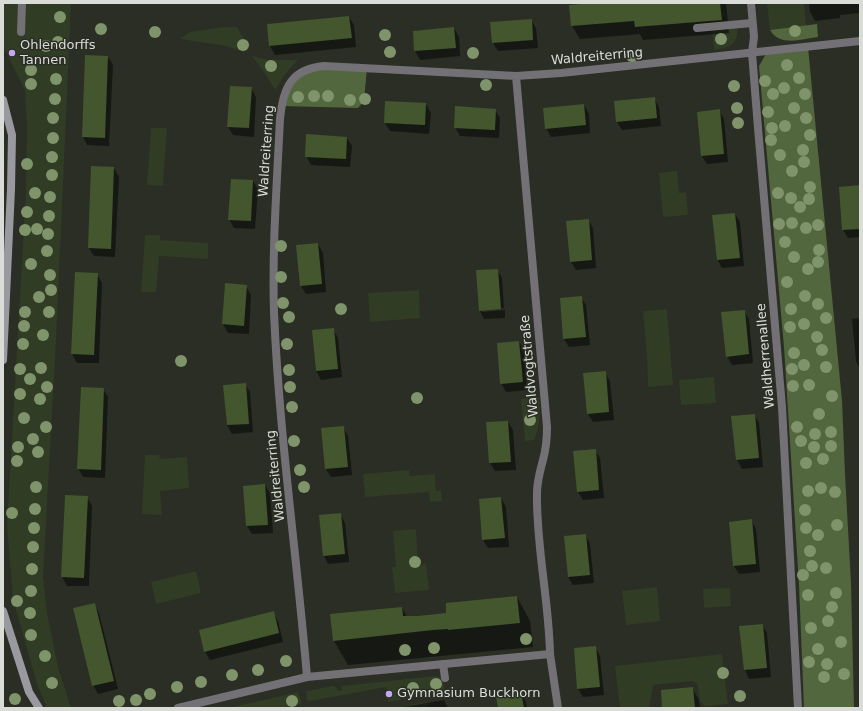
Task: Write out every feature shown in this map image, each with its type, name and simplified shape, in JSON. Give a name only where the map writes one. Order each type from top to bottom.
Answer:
[{"type":"main road","points":[[3,100],[12,135],[3,360]]},
{"type":"main road","points":[[3,611],[29,692],[39,708]]},
{"type":"street","points":[[21,32],[22,3]]},
{"type":"street","name":"Waldherrenallee","points":[[750,3],[754,38],[752,53],[782,407],[798,708]]},
{"type":"street","points":[[697,28],[752,23]]},
{"type":"street","name":"Waldreiterring","points":[[308,677],[279,381],[274,310],[274,233],[280,119],[285,91],[296,76],[312,67],[324,66],[516,76],[561,73],[860,41]]},
{"type":"street","name":"Waldvogtstraße","points":[[516,76],[547,427],[547,439],[537,483],[537,516],[550,633],[550,654]]},
{"type":"street","points":[[178,708],[308,677],[550,654],[558,708]]},
{"type":"street","points":[[443,664],[445,678]]},
{"type":"green space","points":[[3,3],[71,3],[56,340],[43,577],[47,613],[58,667],[71,708],[47,708],[37,684],[13,599],[7,526],[26,190],[27,126],[25,90],[3,46]]},
{"type":"green space","points":[[767,3],[804,3],[806,26],[770,30]]},
{"type":"green space","points":[[737,24],[737,36],[733,43],[725,48],[714,50],[712,27]]},
{"type":"green space","points":[[817,24],[818,37],[791,41],[779,39],[770,30]]},
{"type":"green space","points":[[224,27],[237,27],[243,38],[245,52],[226,46],[180,39],[190,32]]},
{"type":"green space","points":[[808,47],[842,401],[851,583],[854,708],[804,708],[799,585],[784,347],[759,66],[767,52]]},
{"type":"green space","points":[[252,56],[268,60],[298,60],[285,74],[275,90]]},
{"type":"green space","points":[[312,67],[367,68],[364,101],[358,108],[282,106],[290,83]]},
{"type":"green space","points":[[151,128],[167,128],[163,186],[147,185]]},
{"type":"green space","points":[[677,171],[679,193],[686,192],[688,215],[663,217],[659,173]]},
{"type":"green space","points":[[145,235],[160,235],[160,240],[208,243],[208,259],[159,256],[156,292],[141,292]]},
{"type":"green space","points":[[419,290],[420,318],[370,322],[368,293]]},
{"type":"green space","points":[[667,309],[673,385],[648,387],[643,311]]},
{"type":"green space","points":[[714,377],[716,403],[681,405],[679,380]]},
{"type":"green space","points":[[539,397],[540,419],[538,430],[534,440],[525,441],[521,399]]},
{"type":"green space","points":[[145,455],[159,455],[160,459],[187,457],[189,488],[160,491],[162,515],[142,514]]},
{"type":"green space","points":[[409,470],[410,476],[435,474],[436,491],[441,490],[442,501],[430,502],[429,492],[365,497],[363,474]]},
{"type":"green space","points":[[416,529],[418,565],[426,564],[429,590],[395,593],[392,567],[396,567],[393,531]]},
{"type":"green space","points":[[196,571],[201,593],[156,604],[151,582]]},
{"type":"green space","points":[[657,587],[660,621],[626,625],[622,591]]},
{"type":"green space","points":[[730,588],[731,606],[704,608],[703,589]]},
{"type":"green space","points":[[722,654],[728,704],[705,706],[700,701],[697,683],[691,681],[653,685],[649,708],[620,708],[615,666]]},
{"type":"green space","points":[[435,676],[442,678],[445,691],[388,702],[386,687],[310,701],[307,700],[307,691],[333,686],[336,687],[338,691],[342,690],[342,686]]},
{"type":"green space","points":[[298,692],[301,701],[300,704],[281,708],[229,708]]},
{"type":"green space","points":[[428,702],[429,708],[392,708]]},
{"type":"building","points":[[595,3],[720,3],[722,20],[635,27],[634,21],[571,26],[569,5]]},
{"type":"building","points":[[349,16],[352,38],[269,46],[267,24]]},
{"type":"building","points":[[532,19],[533,40],[492,43],[490,22]]},
{"type":"building","points":[[454,27],[456,48],[414,51],[413,31]]},
{"type":"building","points":[[85,55],[108,56],[105,138],[82,137]]},
{"type":"building","points":[[230,86],[252,87],[249,128],[227,127]]},
{"type":"building","points":[[655,97],[657,118],[616,122],[614,101]]},
{"type":"building","points":[[385,101],[426,103],[425,125],[384,123]]},
{"type":"building","points":[[584,104],[586,125],[545,129],[543,108]]},
{"type":"building","points":[[455,106],[496,109],[495,130],[454,128]]},
{"type":"building","points":[[720,109],[724,154],[701,156],[697,112]]},
{"type":"building","points":[[306,134],[347,137],[346,159],[305,157]]},
{"type":"building","points":[[91,166],[114,167],[111,249],[88,248]]},
{"type":"building","points":[[231,179],[253,180],[251,221],[228,220]]},
{"type":"building","points":[[860,185],[860,229],[842,230],[839,187]]},
{"type":"building","points":[[735,213],[740,258],[717,260],[712,215]]},
{"type":"building","points":[[589,219],[592,260],[570,262],[566,221]]},
{"type":"building","points":[[318,243],[322,284],[300,286],[296,245]]},
{"type":"building","points":[[498,269],[501,309],[479,311],[476,270]]},
{"type":"building","points":[[75,272],[98,273],[94,355],[71,354]]},
{"type":"building","points":[[225,283],[247,285],[244,326],[222,324]]},
{"type":"building","points":[[582,296],[586,337],[563,339],[560,298]]},
{"type":"building","points":[[745,310],[749,354],[726,357],[721,312]]},
{"type":"building","points":[[334,328],[338,369],[316,371],[312,330]]},
{"type":"building","points":[[519,341],[523,382],[500,384],[497,343]]},
{"type":"building","points":[[606,371],[609,412],[587,414],[583,373]]},
{"type":"building","points":[[246,383],[249,424],[227,425],[223,385]]},
{"type":"building","points":[[81,387],[104,388],[101,470],[77,469]]},
{"type":"building","points":[[755,414],[759,458],[736,460],[731,416]]},
{"type":"building","points":[[508,421],[511,462],[489,463],[486,422]]},
{"type":"building","points":[[344,426],[348,467],[325,469],[321,428]]},
{"type":"building","points":[[596,449],[599,490],[577,492],[573,451]]},
{"type":"building","points":[[265,484],[268,525],[246,526],[243,486]]},
{"type":"building","points":[[65,495],[88,496],[84,578],[61,577]]},
{"type":"building","points":[[501,497],[505,538],[482,540],[479,499]]},
{"type":"building","points":[[341,513],[345,554],[323,556],[319,515]]},
{"type":"building","points":[[752,519],[756,564],[733,566],[729,522]]},
{"type":"building","points":[[586,534],[590,575],[568,577],[564,536]]},
{"type":"building","points":[[517,596],[520,623],[448,630],[433,630],[333,641],[330,614],[402,607],[403,616],[418,616],[446,613],[446,603]]},
{"type":"building","points":[[95,603],[114,681],[92,686],[73,608]]},
{"type":"building","points":[[274,611],[279,633],[204,652],[199,630]]},
{"type":"building","points":[[763,624],[767,668],[744,670],[739,626]]},
{"type":"building","points":[[596,646],[600,687],[577,689],[574,648]]},
{"type":"building","points":[[693,687],[695,708],[662,708],[661,690]]},
{"type":"building","points":[[521,692],[524,708],[498,708],[496,696]]},
{"type":"place","name":"Ohlendorffs Tannen","points":[[12,53]]},
{"type":"place","name":"Gymnasium Buckhorn","points":[[389,694]]}]
